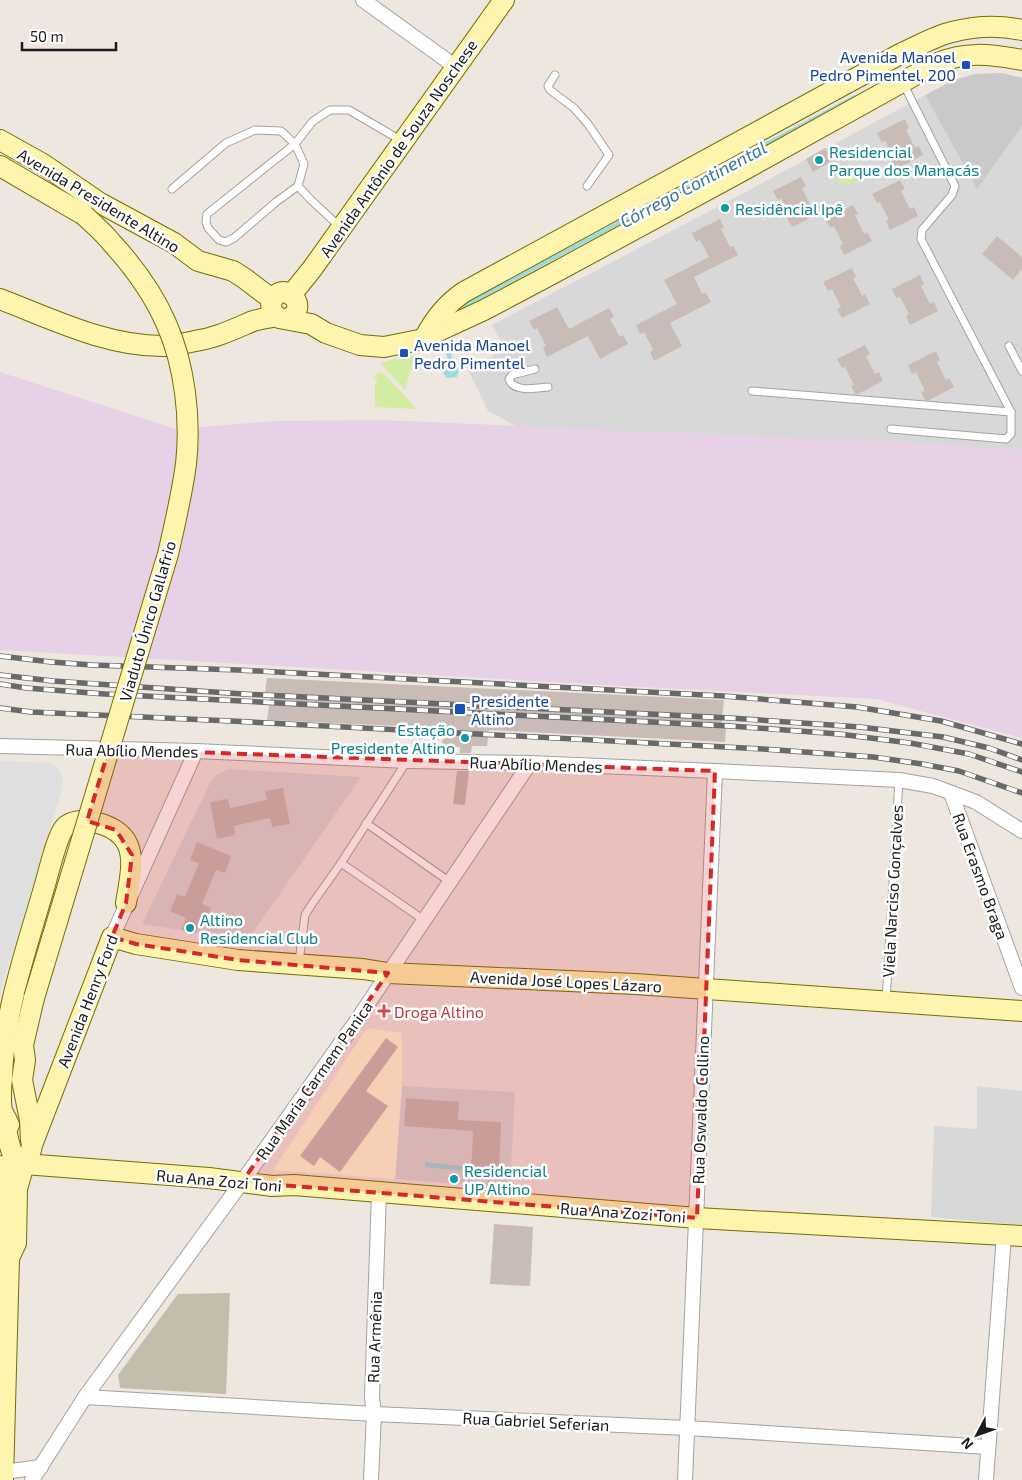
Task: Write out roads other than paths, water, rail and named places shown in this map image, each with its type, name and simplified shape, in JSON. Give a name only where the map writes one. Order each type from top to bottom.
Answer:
[{"type":"main road","name":"Avenida Antônio de Souza Noschese","points":[[283,307],[342,228],[504,0]]},
{"type":"main road","points":[[425,337],[445,306],[464,292],[902,53],[952,32],[989,26],[1022,30]]},
{"type":"main road","points":[[0,299],[88,333],[145,345],[166,346],[198,341],[233,331],[283,307],[326,333],[360,345],[384,347],[419,340],[484,310],[552,274],[935,64],[962,55],[996,55],[1022,60]]},
{"type":"main road","name":"Avenida Presidente Altino","points":[[0,140],[43,164],[100,203],[174,243],[198,261],[233,272],[244,278],[283,307]]},
{"type":"main road","name":"Avenida Presidente Altino","points":[[0,166],[84,216]]},
{"type":"main road","name":"Viaduto Único Gallafrio","points":[[29,1153],[30,1120],[22,1080],[23,1045],[34,998],[168,554],[186,464],[186,398],[167,324],[141,279],[126,259],[110,240],[84,216]]},
{"type":"main road","points":[[445,306],[446,327]]},
{"type":"main road","points":[[29,1153],[18,1162],[15,1159],[2,1111],[2,1058],[18,980],[49,870],[64,828],[74,821],[93,822],[116,830],[121,835],[132,855],[132,869],[126,903]]},
{"type":"main road","name":"Avenida José Lopes Lázaro","points":[[112,937],[136,944],[238,960],[363,969],[388,973],[635,984],[1022,1011]]},
{"type":"main road","name":"Avenida Henry Ford","points":[[3,1476],[2,1412],[9,1258],[16,1243],[17,1189],[112,937]]},
{"type":"main road","name":"Viaduto Único Gallafrio","points":[[0,1154],[14,1102],[15,1056],[23,1045]]},
{"type":"main road","name":"Rua Ana Zozi Toni","points":[[29,1153],[45,1165],[209,1178],[272,1186],[294,1186],[697,1218],[1013,1235]]},
{"type":"main road","name":"Avenida Henry Ford","points":[[0,1166],[4,1173],[3,1242],[9,1258]]},
{"type":"street","points":[[363,0],[456,67]]},
{"type":"street","name":"Rua Abílio Mendes","points":[[0,746],[530,763],[899,780],[934,786],[976,802],[1022,831]]},
{"type":"street","name":"Avenida Henry Ford","points":[[112,937],[196,751]]},
{"type":"street","name":"Rua Maria Carmem Panica","points":[[32,1480],[85,1397],[242,1182],[388,973],[530,763]]},
{"type":"street","name":"Rua Oswaldo Collino","points":[[685,1480],[715,771]]},
{"type":"street","name":"Rua Erasmo Braga","points":[[951,793],[1022,988]]},
{"type":"street","name":"Rua Armênia","points":[[371,1480],[379,1193]]},
{"type":"street","points":[[986,1480],[988,1447],[1013,1235]]},
{"type":"street","name":"Rua Gabriel Seferian","points":[[85,1397],[374,1414],[687,1428],[988,1447]]},
{"type":"street","points":[[3,1476],[41,1467]]},
{"type":"lane","points":[[555,75],[548,86],[550,90],[574,108],[588,124],[609,155],[586,186]]},
{"type":"lane","points":[[891,429],[1006,439],[1011,434],[1011,412],[921,239],[922,230],[952,195],[955,186],[902,83]]},
{"type":"lane","points":[[172,189],[226,143],[255,130],[281,131],[295,144],[304,164],[298,186],[234,238],[226,242],[219,240],[208,228],[206,222],[207,214],[295,144],[313,121],[330,110],[349,110],[403,142]]},
{"type":"lane","points":[[298,186],[342,228]]},
{"type":"lane","points":[[1009,346],[1022,371]]},
{"type":"lane","points":[[534,369],[512,375],[509,379],[510,382],[514,386],[522,388],[548,387]]},
{"type":"lane","points":[[752,391],[1011,412]]},
{"type":"lane","points":[[298,965],[305,915],[342,863],[407,760]]},
{"type":"lane","name":"Viela Narciso Gonçalves","points":[[886,1001],[899,780]]},
{"type":"lane","points":[[366,823],[450,882]]},
{"type":"lane","points":[[342,863],[424,920]]},
{"type":"water","points":[[451,347],[452,359],[458,371],[457,377],[447,378],[443,373],[449,365],[445,349]]},
{"type":"water","points":[[426,1162],[462,1166],[461,1171],[425,1167]]},
{"type":"waterway","name":"Córrego Continental","points":[[465,305],[855,97]]},
{"type":"railway","points":[[0,656],[92,665],[238,670],[723,696],[857,707],[941,721],[1022,744]]},
{"type":"railway","points":[[0,675],[53,681],[243,694],[730,718],[860,727],[943,737],[989,748],[1022,760]]},
{"type":"railway","points":[[0,684],[26,688],[105,694],[730,726],[839,734],[910,743],[969,754],[1022,772]]},
{"type":"railway","points":[[0,708],[31,712],[763,749],[873,757],[959,771],[1022,793]]},
{"type":"place","name":"Avenida Manoel Pedro Pimentel, 200","points":[[966,65]]},
{"type":"place","name":"Residencial Parque dos Manacás","points":[[819,160]]},
{"type":"place","name":"Residêncial Ipê","points":[[725,208]]},
{"type":"place","name":"Avenida Manoel Pedro Pimentel","points":[[404,353]]},
{"type":"place","name":"Presidente Altino","points":[[460,709]]},
{"type":"place","name":"Estação Presidente Altino","points":[[465,738]]},
{"type":"place","name":"Altino Residencial Club","points":[[190,928]]},
{"type":"place","name":"Droga Altino","points":[[384,1011]]},
{"type":"place","name":"Residencial UP Altino","points":[[454,1179]]}]
